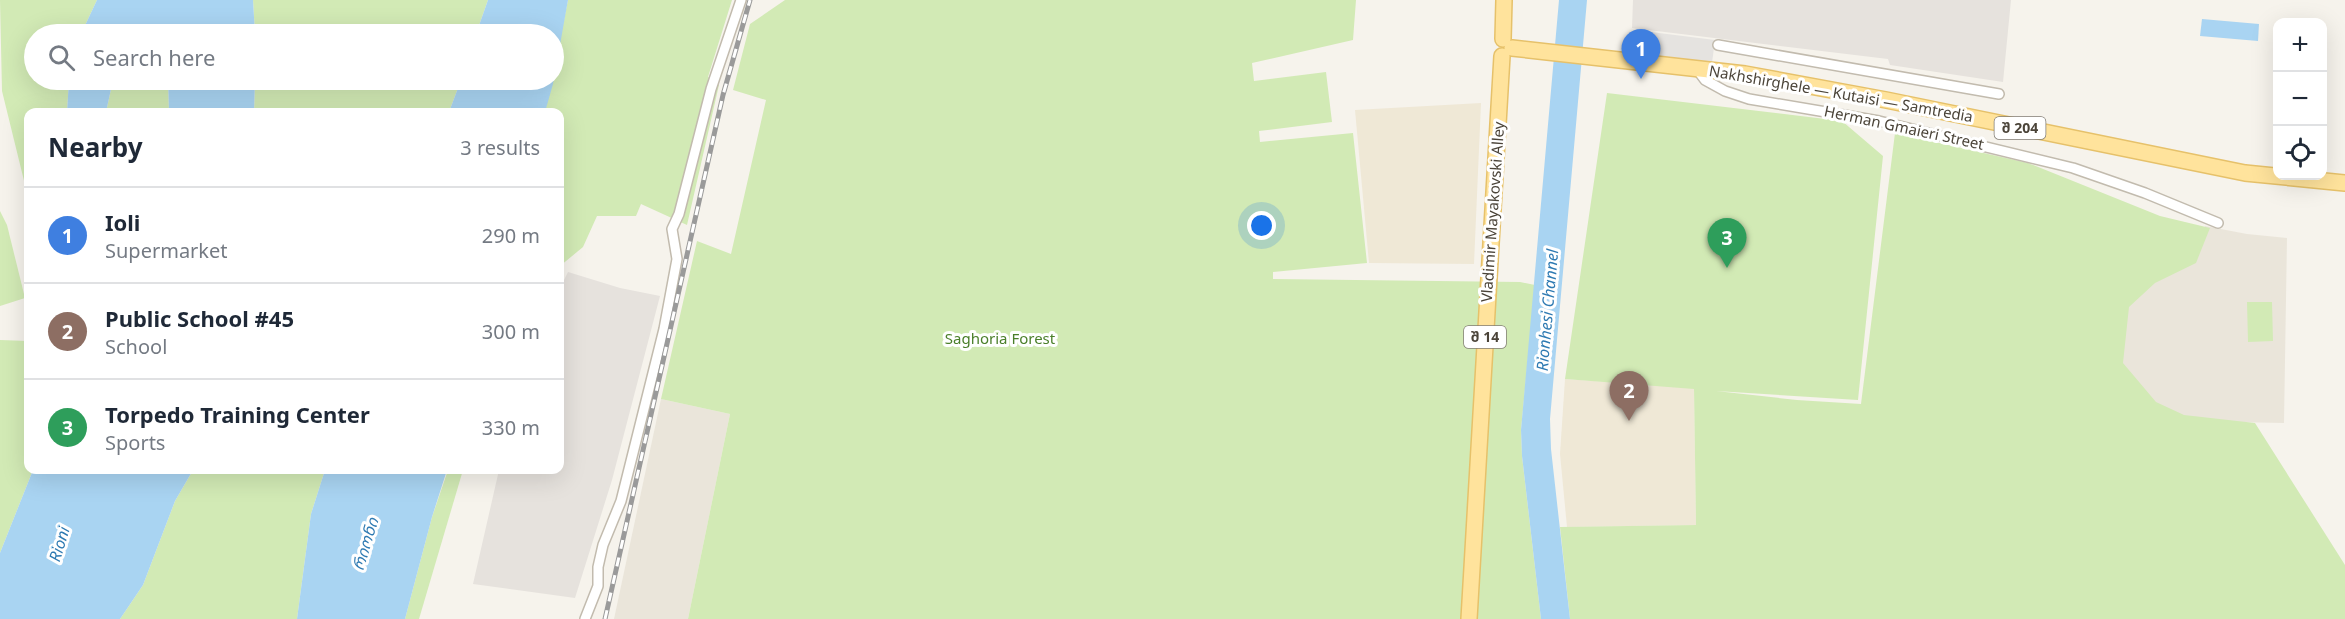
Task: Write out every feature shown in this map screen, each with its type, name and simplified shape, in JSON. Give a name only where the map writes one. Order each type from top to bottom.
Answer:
[{"type":"main road","name":"Vladimir Mayakovski Alley","points":[[1469,619],[1506,48],[1504,0]]},
{"type":"main road","name":"Nakhshirghele — Kutaisi — Samtredia","points":[[1506,48],[1744,74],[1886,100],[2245,173],[2345,183]]},
{"type":"street","points":[[585,619],[598,586],[598,567],[603,545],[621,501],[664,329],[677,259],[672,229],[679,214],[711,89],[741,0]]},
{"type":"street","points":[[1718,45],[2000,94]]},
{"type":"street","name":"Herman Gmaieri Street","points":[[1696,68],[1706,80],[1725,91],[1749,99],[1879,121],[2073,168],[2145,193],[2218,223]]},
{"type":"shaded area","points":[[1633,0],[2011,0],[2003,82],[1890,65],[1888,59],[1632,28]]},
{"type":"shaded area","points":[[1635,30],[1715,40],[1712,63],[1632,53]]},
{"type":"shaded area","points":[[1481,103],[1474,264],[1369,263],[1355,110]]},
{"type":"shaded area","points":[[2205,226],[2247,234],[2287,238],[2284,423],[2183,421],[2148,402],[2114,370],[2117,300],[2194,260]]},
{"type":"shaded area","points":[[568,272],[620,288],[660,296],[612,480],[575,598],[473,584],[498,474],[564,474],[564,280]]},
{"type":"shaded area","points":[[1565,379],[1694,388],[1696,525],[1567,527],[1560,454]]},
{"type":"shaded area","points":[[661,399],[730,414],[688,619],[614,619]]},
{"type":"green space","points":[[0,0],[97,0],[86,24],[24,24],[24,90],[68,90],[67,108],[24,108],[24,181],[2,91]]},
{"type":"green space","points":[[253,0],[488,0],[480,24],[254,24]]},
{"type":"green space","points":[[568,0],[732,0],[708,77],[719,85],[687,225],[641,204],[636,216],[597,216],[583,247],[564,263],[564,108],[546,108],[550,90],[564,90],[563,24]]},
{"type":"green space","name":"Saghoria Forest","points":[[785,0],[1356,0],[1353,40],[1252,63],[1254,81],[1326,72],[1332,122],[1259,131],[1260,142],[1353,133],[1367,263],[1273,272],[1273,279],[1520,282],[1535,285],[1521,430],[1541,619],[688,619],[730,414],[661,399],[697,241],[731,254],[766,100],[733,90],[750,24]]},
{"type":"green space","points":[[111,90],[168,90],[169,108],[107,108]]},
{"type":"green space","points":[[255,90],[457,90],[450,108],[254,108]]},
{"type":"green space","points":[[1607,93],[1842,121],[1883,156],[1858,400],[1716,391],[1861,404],[1895,133],[2028,163],[2160,216],[2210,228],[2196,263],[2155,283],[2129,307],[2123,363],[2156,402],[2184,415],[2255,423],[2345,565],[2345,619],[1570,619],[1560,527],[1696,525],[1694,389],[1565,379]]},
{"type":"green space","points":[[0,211],[7,225],[24,298],[0,306]]},
{"type":"green space","points":[[2247,302],[2272,302],[2273,341],[2248,342]]},
{"type":"green space","points":[[0,340],[24,341],[24,474],[31,474],[0,553]]},
{"type":"green space","points":[[191,474],[324,474],[311,514],[297,619],[120,619],[143,585],[175,501]]},
{"type":"green space","points":[[447,474],[462,474],[419,619],[405,619],[432,517]]},
{"type":"water","points":[[97,0],[253,0],[254,24],[86,24]]},
{"type":"water","points":[[488,0],[568,0],[564,24],[480,24]]},
{"type":"water","name":"Rionhesi Channel","points":[[1559,0],[1587,0],[1550,419],[1551,449],[1570,619],[1541,619],[1521,430]]},
{"type":"water","points":[[2202,19],[2259,24],[2258,41],[2200,36]]},
{"type":"water","points":[[68,90],[111,90],[107,108],[67,108]]},
{"type":"water","points":[[168,90],[255,90],[254,108],[169,108]]},
{"type":"water","points":[[457,90],[551,90],[546,108],[450,108]]},
{"type":"water","name":"Rioni","points":[[31,474],[191,474],[175,501],[143,585],[120,619],[0,619],[0,553]]},
{"type":"water","name":"რიონი","points":[[324,474],[446,474],[405,619],[297,619],[311,514]]},
{"type":"railway","points":[[605,619],[723,95],[750,0]]},
{"type":"place","name":"Ioli","points":[[1641,79]]},
{"type":"place","name":"Torpedo Training Center","points":[[1727,268]]},
{"type":"place","name":"Public School #45","points":[[1629,421]]}]
